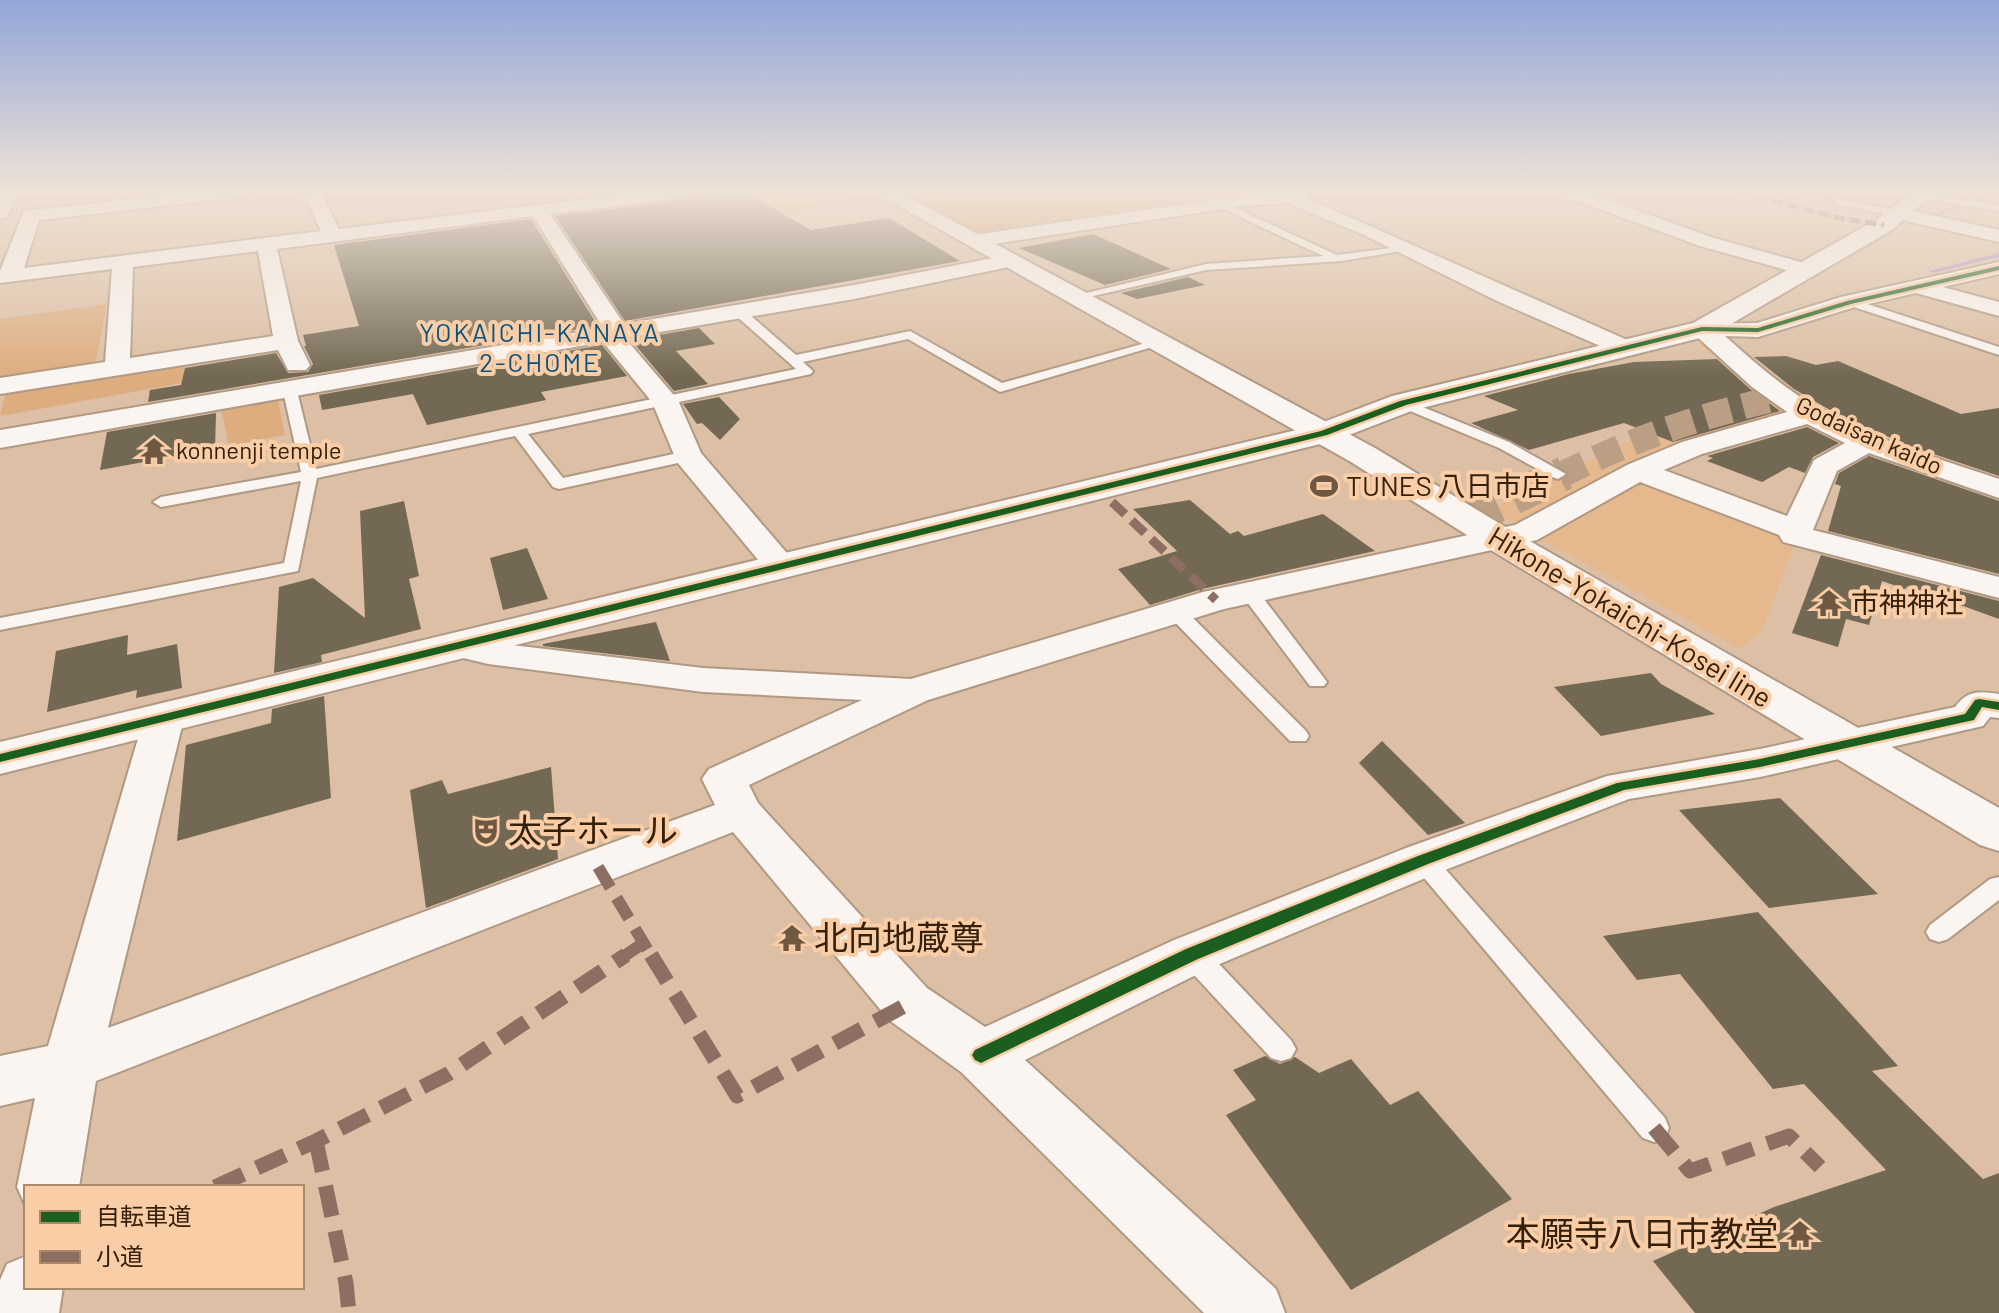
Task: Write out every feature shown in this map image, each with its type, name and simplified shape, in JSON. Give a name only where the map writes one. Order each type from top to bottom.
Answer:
[{"type":"street","points":[[16,253],[6,277],[181,253]]},
{"type":"street","points":[[268,253],[298,388]]},
{"type":"street","points":[[566,253],[617,331]]},
{"type":"street","name":"Hikone-Yokaichi-Kosei line","points":[[995,253],[1324,433],[1843,743],[1999,832]]},
{"type":"street","points":[[1417,253],[1625,348]]},
{"type":"street","points":[[1748,253],[1808,270]]},
{"type":"street","points":[[1702,329],[1835,253]]},
{"type":"street","points":[[117,369],[123,261]]},
{"type":"street","points":[[0,439],[1009,261]]},
{"type":"street","points":[[0,758],[1324,433],[1403,403],[1702,329],[1758,330],[1849,302],[1999,268]]},
{"type":"street","points":[[1915,286],[1999,309]]},
{"type":"street","name":"Godaisan kaido","points":[[1702,329],[1782,397],[1811,415],[1869,441],[1999,489]]},
{"type":"street","points":[[617,331],[612,338],[665,400],[687,456],[781,566]]},
{"type":"street","points":[[0,386],[286,341]]},
{"type":"street","points":[[1252,1313],[981,1055],[908,1004],[741,812],[724,779],[914,691],[1216,600],[1533,529],[1638,471],[1692,448],[1755,428],[1811,415]]},
{"type":"street","points":[[1869,441],[1824,466],[1795,535],[1999,588]]},
{"type":"street","points":[[1638,471],[1798,531]]},
{"type":"street","points":[[456,645],[488,653],[703,680],[914,691]]},
{"type":"street","points":[[981,1055],[1192,954],[1423,860],[1622,786],[1760,763],[1969,717],[1979,703],[1999,706]]},
{"type":"street","points":[[48,1185],[70,1066],[164,718]]},
{"type":"street","points":[[0,1081],[70,1066],[741,812]]},
{"type":"street","points":[[26,1313],[30,1289]]},
{"type":"lane","points":[[1327,253],[1337,258]]},
{"type":"lane","points":[[1076,297],[1206,267],[1374,253]]},
{"type":"lane","points":[[1849,302],[1999,351]]},
{"type":"lane","points":[[161,502],[310,475],[806,371],[738,311]]},
{"type":"lane","points":[[793,360],[910,335],[1000,388],[1160,343]]},
{"type":"lane","points":[[0,624],[292,567],[310,475],[298,388]]},
{"type":"lane","points":[[1403,403],[1504,445],[1558,474]]},
{"type":"lane","points":[[518,430],[559,484],[687,456]]},
{"type":"lane","points":[[1250,594],[1317,682]]},
{"type":"lane","points":[[1176,612],[1298,736]]},
{"type":"lane","points":[[1423,860],[1654,1128]]},
{"type":"lane","points":[[1939,932],[1999,886]]},
{"type":"lane","points":[[1192,954],[1281,1049]]},
{"type":"shaded area","points":[[107,304],[96,360],[67,371],[0,381],[0,319]]},
{"type":"shaded area","points":[[1728,341],[1798,397],[1806,421],[1740,437],[1663,473],[1796,542],[1761,632],[1739,649],[1489,510],[1625,443],[1698,414],[1766,396],[1695,342]]},
{"type":"shaded area","points":[[187,361],[182,383],[0,416],[7,387]]},
{"type":"shaded area","points":[[278,400],[285,435],[229,446],[221,409]]},
{"type":"building","points":[[337,253],[552,253],[598,326],[148,402],[150,390],[181,385],[185,368],[276,353],[288,373],[308,372],[313,364],[304,346],[303,335],[359,326]]},
{"type":"building","points":[[580,253],[947,253],[960,261],[625,321]]},
{"type":"building","points":[[1031,253],[1136,253],[1171,269],[1105,285]]},
{"type":"building","points":[[1188,277],[1205,285],[1137,299],[1121,293]]},
{"type":"building","points":[[699,328],[715,344],[676,351],[708,384],[674,391],[631,340]]},
{"type":"building","points":[[602,345],[627,376],[541,392],[546,400],[427,425],[413,394],[322,410],[319,395]]},
{"type":"building","points":[[1786,356],[1816,365],[1838,361],[1961,414],[1999,408],[1999,476],[1907,445],[1840,416],[1794,389],[1754,357]]},
{"type":"building","points":[[1717,359],[1780,411],[1673,442],[1624,423],[1529,450],[1471,423],[1518,410],[1484,396],[1569,374],[1634,362]]},
{"type":"building","points":[[719,397],[740,419],[720,440],[702,423],[697,424],[683,404]]},
{"type":"building","points":[[216,413],[215,449],[100,470],[107,432]]},
{"type":"building","points":[[1807,427],[1839,443],[1813,457],[1805,473],[1789,467],[1762,482],[1707,461],[1713,458],[1707,456]]},
{"type":"building","points":[[1869,456],[1999,501],[1999,574],[1828,531],[1841,486],[1835,484],[1839,473]]},
{"type":"building","points":[[1190,500],[1230,534],[1238,531],[1244,536],[1323,514],[1375,551],[1202,589],[1150,605],[1118,569],[1177,551],[1133,509]]},
{"type":"building","points":[[404,501],[419,576],[409,579],[421,629],[321,655],[322,662],[274,673],[279,587],[313,578],[365,618],[360,511]]},
{"type":"building","points":[[527,548],[548,599],[503,610],[490,558]]},
{"type":"building","points":[[1821,555],[1999,601],[1999,619],[1908,586],[1905,589],[1882,581],[1869,625],[1846,619],[1838,647],[1792,633]]},
{"type":"building","points":[[656,622],[670,661],[543,646],[543,644]]},
{"type":"building","points":[[128,635],[127,655],[177,644],[182,688],[136,698],[137,690],[47,712],[56,651]]},
{"type":"building","points":[[1651,673],[1661,684],[1715,714],[1601,736],[1554,687]]},
{"type":"building","points":[[324,696],[331,798],[177,841],[186,745],[271,723],[272,709]]},
{"type":"building","points":[[1382,741],[1465,823],[1428,835],[1359,763]]},
{"type":"building","name":"太子ホール","points":[[551,767],[558,859],[426,908],[410,790],[442,780],[448,794]]},
{"type":"building","points":[[1780,798],[1878,894],[1769,908],[1679,810]]},
{"type":"building","points":[[1758,912],[1898,1066],[1872,1071],[1983,1179],[1999,1173],[1999,1313],[1695,1313],[1653,1261],[1774,1207],[1886,1170],[1804,1084],[1773,1089],[1680,974],[1637,980],[1603,936]]},
{"type":"building","points":[[1265,1056],[1280,1064],[1295,1057],[1319,1073],[1351,1059],[1390,1105],[1418,1091],[1512,1199],[1351,1290],[1226,1115],[1256,1100],[1233,1070]]},
{"type":"waterway","points":[[1933,271],[1999,255]]},
{"type":"tunnel","points":[[1561,475],[1669,429],[1782,397]]},
{"type":"tunnel","points":[[1467,520],[1565,473]]},
{"type":"marked path","points":[[1112,502],[1216,600]]},
{"type":"marked path","points":[[598,867],[737,1096],[908,1004]]},
{"type":"marked path","points":[[219,1185],[316,1141],[448,1074],[642,944]]},
{"type":"marked path","points":[[1654,1128],[1690,1171],[1789,1136],[1820,1167]]},
{"type":"marked path","points":[[316,1141],[346,1283],[349,1313]]},
{"type":"cycle path","points":[[0,758],[1324,433],[1403,403],[1702,329],[1758,330],[1849,302],[1999,268]]},
{"type":"cycle path","points":[[981,1055],[1192,954],[1423,860],[1622,786],[1760,763],[1969,717],[1979,703],[1999,706]]},
{"type":"place","name":"konnenji temple","points":[[154,451]]},
{"type":"place","name":"TUNES 八日市店","points":[[1324,486]]},
{"type":"place","name":"市神神社","points":[[1829,603]]},
{"type":"place","name":"太子ホール","points":[[486,831]]},
{"type":"place","name":"北向地蔵尊","points":[[792,938]]},
{"type":"place","name":"本願寺八日市教堂","points":[[1800,1234]]},
{"type":"district","name":"YOKAICHI-KANAYA 2-CHOME","points":[[540,348]]}]
